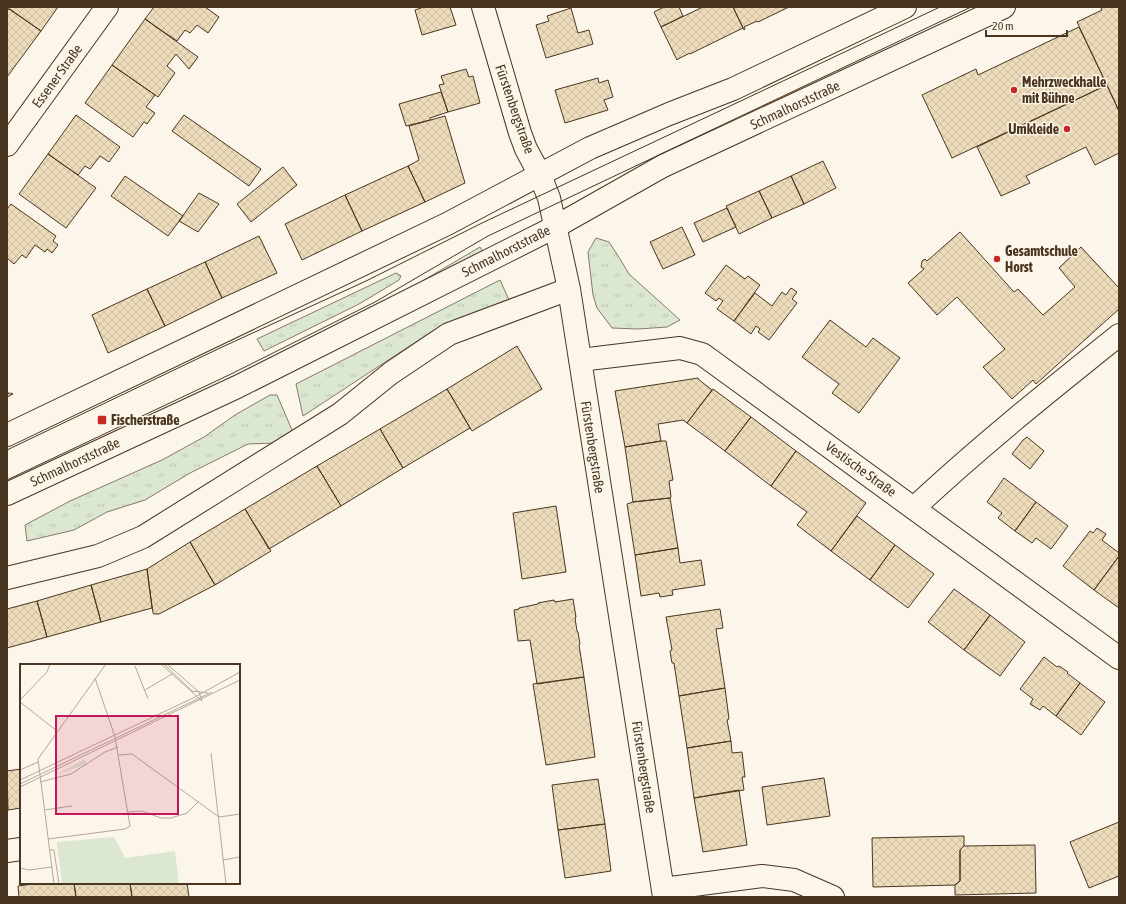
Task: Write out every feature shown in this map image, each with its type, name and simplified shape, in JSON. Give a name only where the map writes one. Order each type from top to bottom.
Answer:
[{"type":"street","name":"Essener Straße","points":[[8,142],[107,7]]},
{"type":"street","name":"Fürstenbergstraße","points":[[483,7],[520,133],[549,198],[570,289],[663,893]]},
{"type":"street","points":[[7,435],[447,224],[590,148],[669,114],[733,89],[905,7]]},
{"type":"street","name":"Schmalhorststraße","points":[[7,494],[238,387],[555,226],[663,166],[1004,7]]},
{"type":"street","points":[[7,578],[98,556],[143,537],[340,414],[391,373],[449,334],[570,289]]},
{"type":"street","points":[[914,508],[951,473],[1023,412],[1119,335]]},
{"type":"street","name":"Vestische Straße","points":[[580,360],[680,348],[702,354],[1119,658]]},
{"type":"street","points":[[7,851],[20,849]]},
{"type":"street","points":[[663,893],[762,876],[794,880],[833,897]]},
{"type":"green space","points":[[596,238],[609,242],[629,274],[680,320],[667,327],[638,329],[612,328],[597,308],[593,295],[588,252]]},
{"type":"green space","points":[[480,247],[485,256],[390,300]]},
{"type":"green space","points":[[396,273],[401,276],[399,280],[359,304],[264,351],[257,339]]},
{"type":"green space","points":[[500,280],[509,300],[434,330],[303,416],[296,384]]},
{"type":"green space","points":[[270,395],[277,395],[292,430],[291,436],[276,443],[248,444],[190,473],[145,500],[107,512],[74,530],[27,541],[25,525],[70,501],[162,460],[204,437],[235,415]]},
{"type":"building","points":[[7,7],[58,7],[41,31]]},
{"type":"building","points":[[154,7],[205,7],[219,17],[208,33],[197,25],[190,33],[185,30],[177,41],[145,19]]},
{"type":"building","points":[[424,7],[450,7],[456,25],[422,35],[415,10]]},
{"type":"building","points":[[664,7],[679,7],[683,16],[661,27],[654,12]]},
{"type":"building","points":[[703,7],[733,7],[743,28],[677,60],[661,27]]},
{"type":"building","points":[[733,7],[789,7],[744,27],[744,30]]},
{"type":"building","points":[[1119,7],[1119,111],[1077,22],[1102,10],[1101,8]]},
{"type":"building","points":[[571,8],[578,33],[589,30],[593,44],[546,58],[536,25],[549,21],[547,16]]},
{"type":"building","points":[[9,9],[41,31],[7,77],[7,11]]},
{"type":"building","points":[[145,19],[198,57],[189,69],[176,54],[167,66],[175,73],[158,97],[112,65]]},
{"type":"building","name":"Mehrzweckhalle mit Bühne","points":[[1079,27],[1107,85],[952,158],[922,95],[976,69],[978,75]]},
{"type":"building","points":[[112,65],[155,95],[146,107],[155,113],[147,124],[144,122],[133,137],[85,103]]},
{"type":"building","points":[[466,69],[469,77],[473,76],[480,103],[448,112],[439,85],[444,84],[441,76]]},
{"type":"building","points":[[598,78],[599,83],[608,80],[613,97],[604,100],[608,110],[565,123],[555,90]]},
{"type":"building","name":"Umkleide","points":[[1107,85],[1119,111],[1119,153],[1095,165],[1086,147],[1026,176],[1030,183],[1001,196],[977,147]]},
{"type":"building","points":[[441,92],[448,112],[430,118],[430,120],[406,126],[399,104]]},
{"type":"building","points":[[76,115],[120,147],[109,162],[100,156],[90,169],[85,166],[78,175],[48,154]]},
{"type":"building","points":[[184,115],[261,169],[249,186],[172,131]]},
{"type":"building","points":[[445,116],[465,183],[425,202],[408,166],[419,160],[409,126]]},
{"type":"building","points":[[48,154],[96,188],[66,228],[19,194]]},
{"type":"building","points":[[823,161],[836,188],[804,204],[791,176]]},
{"type":"building","points":[[408,166],[425,202],[362,231],[345,195]]},
{"type":"building","points":[[283,167],[297,185],[251,222],[237,204]]},
{"type":"building","points":[[125,176],[183,216],[168,236],[111,196]]},
{"type":"building","points":[[791,176],[804,204],[772,218],[759,191]]},
{"type":"building","points":[[759,191],[772,218],[739,234],[726,206]]},
{"type":"building","points":[[199,193],[219,204],[198,232],[179,221]]},
{"type":"building","points":[[345,195],[362,231],[302,260],[285,224]]},
{"type":"building","points":[[11,204],[56,236],[53,241],[58,245],[52,253],[47,249],[45,252],[35,245],[26,258],[22,255],[14,264],[7,258],[7,209]]},
{"type":"building","points":[[727,208],[736,227],[703,242],[694,223]]},
{"type":"building","points":[[682,227],[695,255],[663,269],[650,242]]},
{"type":"building","points":[[960,232],[1014,292],[1018,289],[1043,315],[1075,287],[1059,268],[1081,247],[1119,288],[1119,309],[1036,384],[1033,380],[1012,399],[983,367],[1005,349],[957,297],[937,315],[908,283],[924,269],[921,267],[922,261],[925,259],[927,261]]},
{"type":"building","points":[[259,236],[277,273],[222,298],[205,262]]},
{"type":"building","points":[[205,262],[222,298],[165,326],[147,289]]},
{"type":"building","points":[[726,265],[745,279],[748,276],[760,285],[734,321],[717,309],[723,301],[719,298],[716,301],[705,293]]},
{"type":"building","points":[[791,288],[797,292],[792,299],[797,303],[769,340],[758,332],[760,329],[756,326],[751,334],[734,321],[755,293],[772,306],[782,292],[786,295]]},
{"type":"building","points":[[147,289],[165,326],[108,353],[92,315]]},
{"type":"building","points":[[830,320],[866,347],[873,338],[900,358],[859,413],[832,393],[839,384],[802,357]]},
{"type":"building","points":[[517,346],[542,389],[472,431],[447,389]]},
{"type":"building","points":[[698,378],[712,390],[687,423],[683,420],[658,424],[661,441],[625,447],[615,391]]},
{"type":"building","points":[[447,389],[470,428],[403,468],[380,429]]},
{"type":"building","points":[[713,389],[751,417],[725,451],[687,423]]},
{"type":"building","points":[[7,391],[9,394],[13,394],[7,397]]},
{"type":"building","points":[[751,417],[796,451],[771,486],[725,451]]},
{"type":"building","points":[[380,429],[403,468],[341,506],[317,466]]},
{"type":"building","points":[[1027,437],[1044,451],[1030,469],[1012,454]]},
{"type":"building","points":[[666,441],[673,480],[669,481],[671,497],[633,502],[625,447]]},
{"type":"building","points":[[796,451],[866,503],[831,551],[797,525],[807,512],[771,486]]},
{"type":"building","points":[[317,466],[341,506],[269,549],[245,509]]},
{"type":"building","points":[[1004,478],[1036,502],[1015,531],[998,518],[1002,513],[987,502]]},
{"type":"building","points":[[670,498],[678,548],[635,555],[627,504]]},
{"type":"building","points":[[1036,502],[1068,526],[1051,549],[1036,538],[1032,543],[1015,531]]},
{"type":"building","points":[[556,506],[566,572],[522,579],[513,513]]},
{"type":"building","points":[[245,509],[271,551],[215,585],[190,542]]},
{"type":"building","points":[[857,516],[895,545],[870,580],[831,551]]},
{"type":"building","points":[[1097,528],[1106,534],[1102,540],[1119,553],[1119,556],[1094,590],[1063,566],[1090,531],[1093,533]]},
{"type":"building","points":[[190,542],[215,585],[159,614],[154,614],[147,569]]},
{"type":"building","points":[[895,545],[934,574],[908,608],[870,580]]},
{"type":"building","points":[[678,548],[680,563],[701,560],[705,585],[672,590],[673,595],[660,597],[659,593],[641,596],[635,555]]},
{"type":"building","points":[[1119,556],[1119,608],[1094,590]]},
{"type":"building","points":[[147,569],[152,608],[101,622],[91,585]]},
{"type":"building","points":[[91,585],[101,622],[47,637],[37,601]]},
{"type":"building","points":[[954,589],[990,615],[964,650],[928,622]]},
{"type":"building","points":[[573,599],[584,677],[537,684],[530,640],[518,641],[514,610],[554,600],[555,602]]},
{"type":"building","points":[[37,601],[47,637],[7,648],[7,609]]},
{"type":"building","points":[[720,609],[723,628],[716,629],[725,688],[679,696],[674,663],[672,663],[670,651],[672,650],[666,617]]},
{"type":"building","points":[[990,615],[1025,642],[1000,676],[964,650]]},
{"type":"building","points":[[1044,657],[1057,667],[1059,666],[1068,672],[1067,673],[1080,683],[1056,716],[1043,706],[1040,710],[1030,704],[1033,699],[1020,689]]},
{"type":"building","points":[[584,677],[595,757],[546,765],[533,684]]},
{"type":"building","points":[[1080,683],[1105,702],[1081,735],[1056,716]]},
{"type":"building","points":[[725,688],[729,719],[727,720],[731,741],[687,748],[679,696]]},
{"type":"building","points":[[731,741],[732,753],[742,752],[745,777],[742,777],[744,790],[694,798],[687,748]]},
{"type":"building","points":[[20,769],[20,808],[8,810],[7,771]]},
{"type":"building","points":[[824,778],[830,816],[767,825],[762,787]]},
{"type":"building","points":[[598,779],[605,824],[558,830],[552,785]]},
{"type":"building","points":[[739,790],[747,845],[703,852],[694,798]]},
{"type":"building","points":[[1119,822],[1119,876],[1089,888],[1070,842]]},
{"type":"building","points":[[605,824],[611,871],[565,878],[558,830]]},
{"type":"building","points":[[964,836],[964,846],[960,850],[960,881],[955,885],[873,887],[872,838]]},
{"type":"building","points":[[1035,845],[1036,893],[955,895],[955,885],[960,881],[960,850],[964,846]]},
{"type":"building","points":[[33,884],[74,884],[76,897],[19,897],[18,886]]},
{"type":"building","points":[[74,884],[130,884],[132,897],[76,897]]},
{"type":"building","points":[[130,884],[187,884],[189,897],[132,897]]},
{"type":"tram line","points":[[7,450],[220,348],[366,281],[482,223],[940,7]]},
{"type":"tram line","points":[[7,480],[231,374],[375,302],[488,236],[971,7]]},
{"type":"place","name":"Mehrzweckhalle mit Bühne","points":[[1014,90]]},
{"type":"place","name":"Umkleide","points":[[1067,129]]},
{"type":"place","name":"Gesamtschule Horst","points":[[997,259]]},
{"type":"place","name":"Fischerstraße","points":[[102,420]]}]
